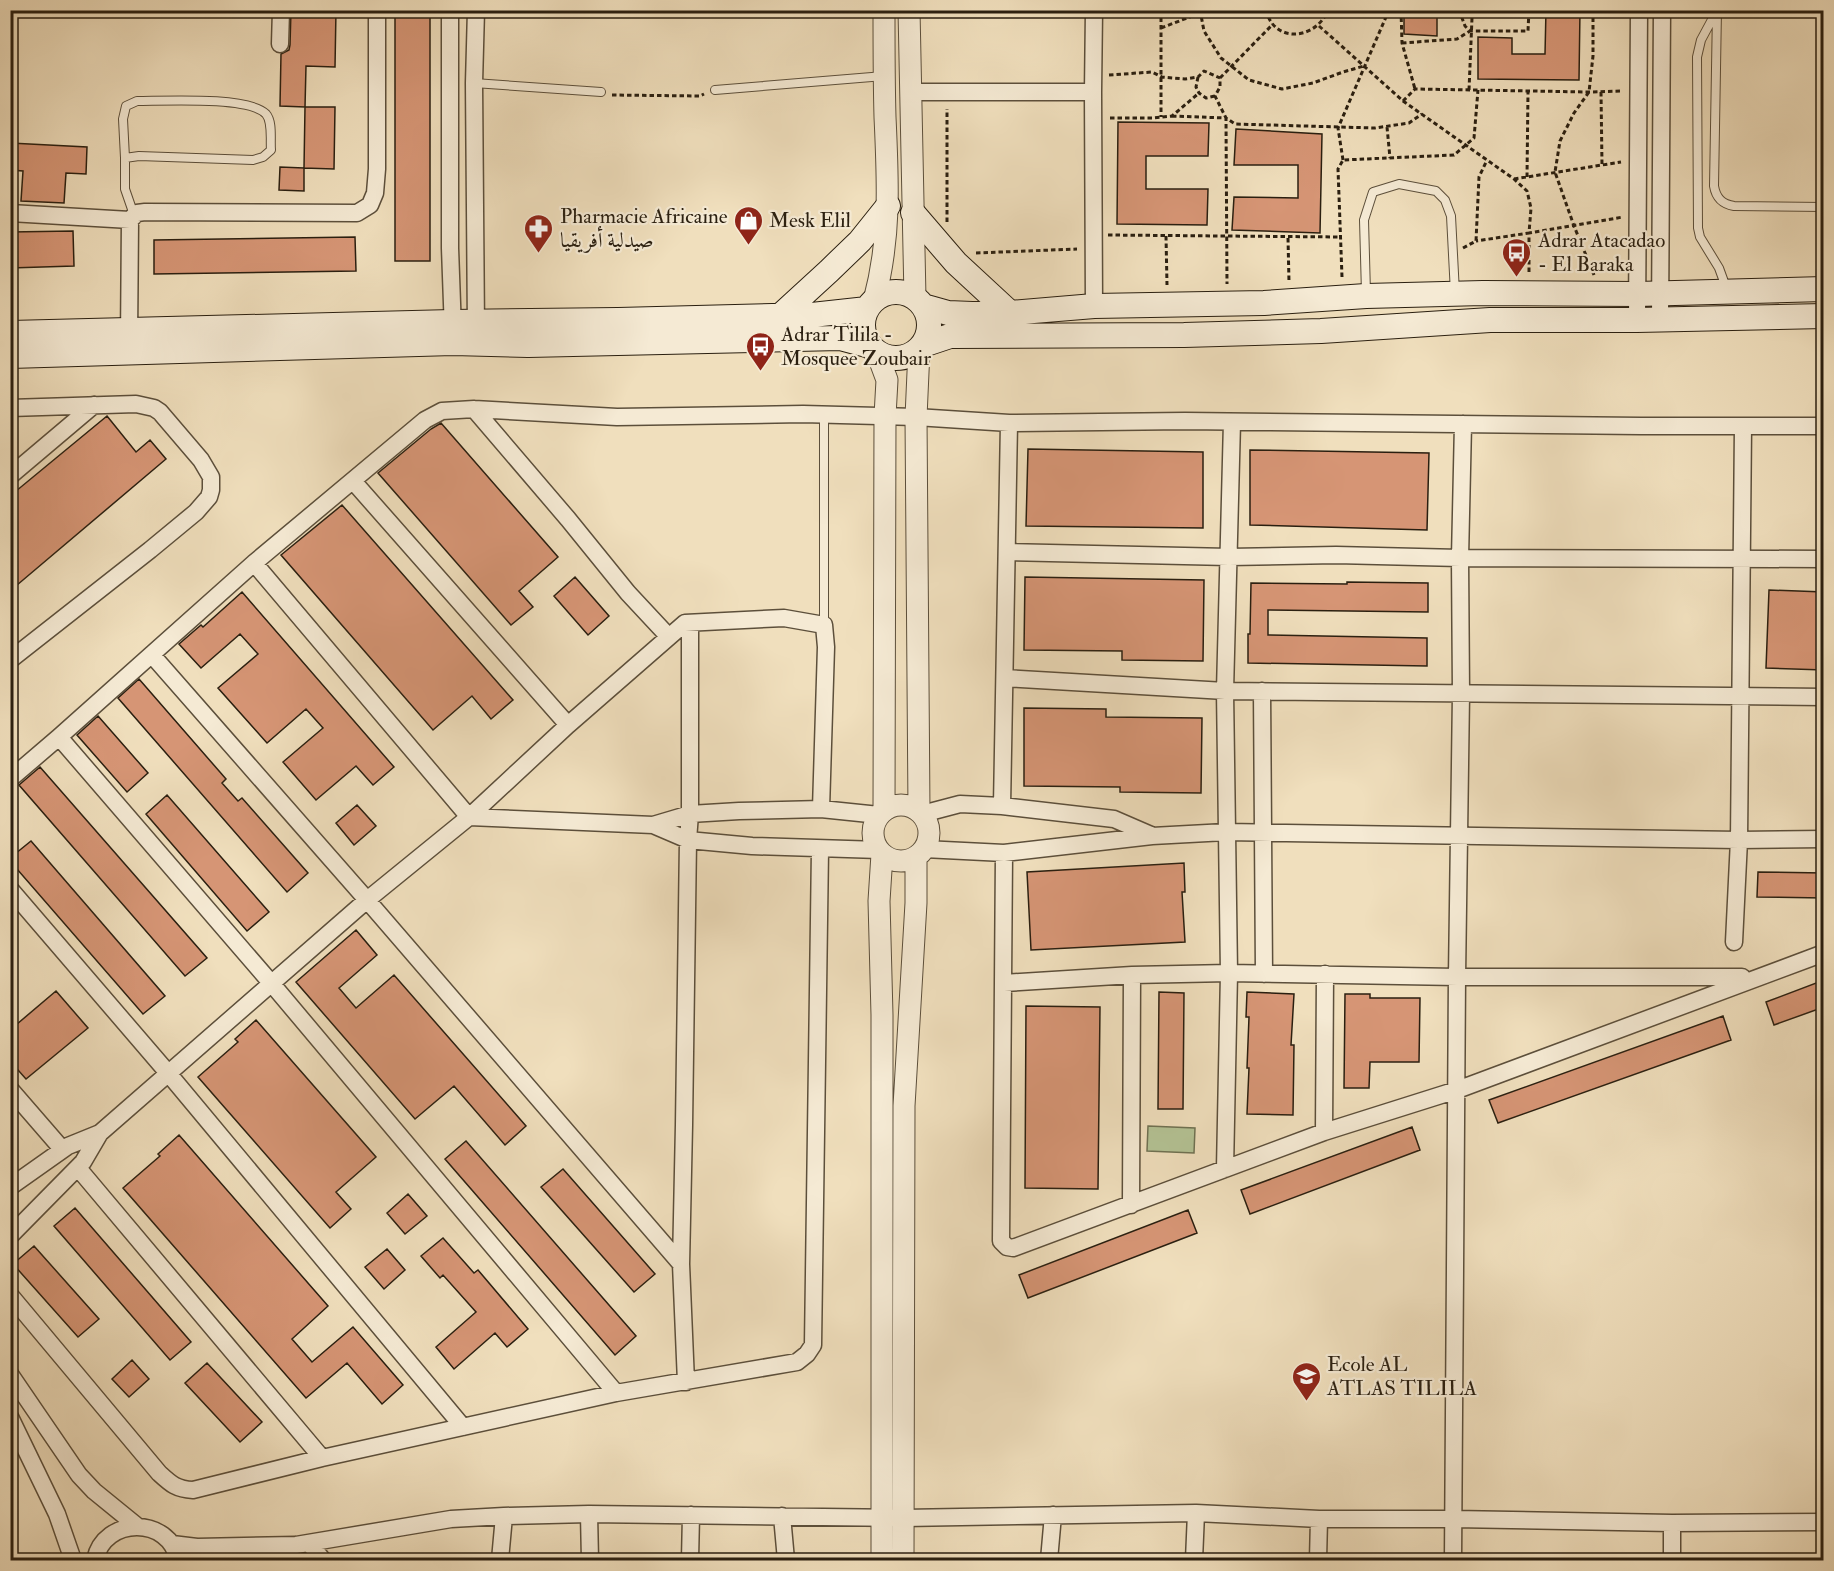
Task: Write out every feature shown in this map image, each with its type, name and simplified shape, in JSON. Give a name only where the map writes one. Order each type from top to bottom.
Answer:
[{"type":"main road","points":[[781,315],[860,241],[888,206]]},
{"type":"main road","points":[[912,213],[947,254],[1011,313]]},
{"type":"main road","points":[[874,350],[866,338],[863,328],[864,318],[871,305],[883,295],[894,292],[905,293],[919,302],[948,314],[1011,313],[1094,306],[1289,302],[1366,296],[1528,292],[1649,294],[1824,290]]},
{"type":"main road","points":[[919,302],[928,315],[930,325],[928,336],[921,348]]},
{"type":"main road","points":[[10,356],[129,342],[464,333],[618,320],[812,315],[871,305]]},
{"type":"main road","points":[[464,333],[528,345],[840,338],[898,359],[950,336],[1184,335],[1320,331],[1490,320],[1824,316]]},
{"type":"main road","points":[[10,333],[129,342]]},
{"type":"street","points":[[280,44],[281,10]]},
{"type":"street","points":[[10,213],[132,217],[145,212],[357,213],[370,206],[375,193],[376,169],[377,10]]},
{"type":"street","points":[[450,10],[450,248],[464,333]]},
{"type":"street","points":[[464,333],[476,10]]},
{"type":"street","points":[[871,305],[884,263],[888,206],[884,10]]},
{"type":"street","points":[[909,10],[912,213],[919,302]]},
{"type":"street","points":[[1094,10],[1094,306]]},
{"type":"street","points":[[1648,319],[1662,10]]},
{"type":"street","points":[[1639,13],[1637,215],[1649,294],[1648,319]]},
{"type":"street","points":[[910,92],[1093,84]]},
{"type":"street","points":[[129,342],[132,217]]},
{"type":"street","points":[[920,813],[916,417],[921,348]]},
{"type":"street","points":[[874,350],[887,380],[882,812],[873,828],[875,843],[880,852],[890,859],[908,860],[920,853],[1004,853],[1152,836],[1226,832],[1739,840],[1824,838]]},
{"type":"street","points":[[10,408],[136,404],[154,408],[201,460],[209,471],[212,484],[204,503],[187,519],[10,660]]},
{"type":"street","points":[[10,476],[94,405]]},
{"type":"street","points":[[474,409],[568,519],[608,570],[669,637]]},
{"type":"street","points":[[10,779],[254,563],[425,420],[449,410],[474,409],[617,417],[824,414],[1009,423],[1232,422],[1824,426]]},
{"type":"street","points":[[1225,1169],[1229,973],[1225,691],[1232,422]]},
{"type":"street","points":[[1002,806],[1009,423]]},
{"type":"street","points":[[1453,1560],[1461,694],[1460,558],[1463,424]]},
{"type":"street","points":[[1734,942],[1739,840],[1743,426]]},
{"type":"street","points":[[353,481],[568,725]]},
{"type":"street","points":[[1007,552],[1229,557],[1336,555],[1460,558],[1824,559]]},
{"type":"street","points":[[254,563],[469,817],[653,825],[690,814],[821,809],[882,812],[895,805],[902,805],[914,808],[927,823],[929,834],[920,853],[904,1107],[903,1560]]},
{"type":"street","points":[[10,1236],[78,1168],[100,1133],[368,900],[469,817],[568,725],[685,623],[784,618],[824,625],[826,647],[821,809]]},
{"type":"street","points":[[686,1382],[681,1264],[690,814],[690,623]]},
{"type":"street","points":[[152,655],[368,900],[681,1264]]},
{"type":"street","points":[[1005,678],[1225,691],[1824,697]]},
{"type":"street","points":[[1262,691],[1264,974]]},
{"type":"street","points":[[59,737],[272,984],[616,1393]]},
{"type":"street","points":[[920,813],[960,804],[1002,806],[1114,819],[1152,836]]},
{"type":"street","points":[[653,825],[688,840],[752,846],[880,852]]},
{"type":"street","points":[[10,1295],[159,1473],[180,1489],[193,1490],[322,1458],[616,1393],[797,1362],[813,1345],[820,849]]},
{"type":"street","points":[[880,852],[882,1560]]},
{"type":"street","points":[[1004,853],[1001,1241],[1003,1245],[1012,1248],[1324,1132],[1457,1090],[1824,953]]},
{"type":"street","points":[[10,889],[168,1073],[463,1427]]},
{"type":"street","points":[[1004,983],[1132,975],[1229,973],[1457,977],[1752,978]]},
{"type":"street","points":[[1324,1132],[1325,974]]},
{"type":"street","points":[[1131,1205],[1132,975]]},
{"type":"street","points":[[10,1089],[62,1149]]},
{"type":"street","points":[[10,1188],[62,1149],[100,1133]]},
{"type":"street","points":[[78,1168],[322,1458]]},
{"type":"street","points":[[10,1374],[79,1475],[102,1498],[137,1526]]},
{"type":"street","points":[[10,1417],[15,1435],[57,1514],[73,1560]]},
{"type":"street","points":[[94,1559],[107,1537],[126,1527],[137,1526],[157,1531],[179,1555],[205,1547],[303,1544],[451,1520],[504,1516],[691,1515],[904,1518],[1196,1513],[1319,1519],[1672,1523],[1824,1522]]},
{"type":"street","points":[[1194,1560],[1196,1513]]},
{"type":"street","points":[[589,1515],[590,1560]]},
{"type":"street","points":[[690,1560],[691,1515]]},
{"type":"street","points":[[1048,1560],[1053,1515]]},
{"type":"street","points":[[500,1560],[504,1516]]},
{"type":"street","points":[[782,1516],[786,1560]]},
{"type":"street","points":[[1318,1560],[1319,1519]]},
{"type":"street","points":[[1672,1523],[1672,1560]]},
{"type":"street","points":[[256,1560],[303,1544]]},
{"type":"street","points":[[303,1544],[323,1560]]},
{"type":"lane","points":[[1717,11],[1714,186],[1718,198],[1734,206],[1824,207]]},
{"type":"lane","points":[[1717,11],[1701,40],[1697,57],[1698,228],[1700,237],[1719,268],[1727,291]]},
{"type":"lane","points":[[715,90],[884,76]]},
{"type":"lane","points":[[474,82],[601,92]]},
{"type":"lane","points":[[126,158],[159,156],[253,160],[263,157],[271,150],[269,121],[265,114],[253,106],[222,102],[137,101],[126,106],[123,119],[126,158],[125,189],[132,217]]},
{"type":"lane","points":[[1366,296],[1364,220],[1373,192],[1399,184],[1436,191],[1445,200],[1451,216],[1455,294]]},
{"type":"lane","points":[[824,414],[824,625]]},
{"type":"path","points":[[1161,10],[1161,117]]},
{"type":"path","points":[[1161,28],[1208,10]]},
{"type":"path","points":[[1266,10],[1273,24],[1281,31],[1290,34],[1310,32],[1325,18],[1328,10]]},
{"type":"path","points":[[1342,160],[1338,128],[1389,11],[1362,10]]},
{"type":"path","points":[[1401,10],[1402,43],[1415,89]]},
{"type":"path","points":[[1459,10],[1465,26],[1470,31]]},
{"type":"path","points":[[1469,90],[1470,31],[1472,18],[1480,10]]},
{"type":"path","points":[[1402,43],[1457,39],[1470,31],[1528,31],[1528,10]]},
{"type":"path","points":[[1593,10],[1593,56],[1588,92],[1560,141],[1555,172],[1601,293]]},
{"type":"path","points":[[1200,12],[1204,31],[1221,58],[1249,80],[1282,89],[1313,83],[1364,66]]},
{"type":"path","points":[[1593,15],[1639,13]]},
{"type":"path","points":[[1198,76],[1196,87],[1199,93],[1206,98],[1215,96],[1220,87],[1220,78],[1273,24]]},
{"type":"path","points":[[1318,26],[1403,101],[1514,179],[1527,191],[1531,208],[1528,292]]},
{"type":"path","points":[[1093,84],[1152,72],[1162,77],[1185,79],[1198,76],[1204,71],[1220,78]]},
{"type":"path","points":[[1403,101],[1415,89],[1638,91]]},
{"type":"path","points":[[601,92],[613,95],[700,96],[715,90]]},
{"type":"path","points":[[1527,177],[1528,91]]},
{"type":"path","points":[[947,92],[947,254],[1166,236],[1340,237]]},
{"type":"path","points":[[1601,92],[1602,165]]},
{"type":"path","points":[[1172,116],[1199,93]]},
{"type":"path","points":[[1215,96],[1226,118],[1227,304]]},
{"type":"path","points":[[1093,117],[1226,118],[1235,124],[1375,128],[1409,123],[1422,114]]},
{"type":"path","points":[[1387,126],[1390,158]]},
{"type":"path","points":[[1514,179],[1637,159]]},
{"type":"path","points":[[1476,241],[1479,177],[1487,160]]},
{"type":"path","points":[[1462,248],[1476,241],[1637,215]]},
{"type":"path","points":[[1166,236],[1167,305]]},
{"type":"path","points":[[1288,237],[1289,302]]},
{"type":"green space","points":[[1148,1126],[1195,1128],[1194,1153],[1147,1151]]},
{"type":"building","points":[[291,10],[336,10],[335,67],[306,66],[305,107],[280,106],[281,54],[289,50]]},
{"type":"building","points":[[395,10],[430,10],[430,261],[395,261]]},
{"type":"building","points":[[1404,10],[1437,10],[1437,36],[1404,34]]},
{"type":"building","points":[[1546,10],[1580,10],[1579,80],[1478,79],[1478,37],[1512,38],[1512,54],[1545,54]]},
{"type":"building","points":[[305,107],[335,107],[334,169],[304,168]]},
{"type":"building","points":[[1118,122],[1209,123],[1208,156],[1146,156],[1146,189],[1208,189],[1207,225],[1117,224]]},
{"type":"building","points":[[1236,129],[1322,134],[1320,233],[1232,230],[1234,197],[1298,198],[1298,165],[1234,165]]},
{"type":"building","points":[[10,143],[87,147],[86,174],[66,173],[64,203],[21,201],[23,171],[10,170]]},
{"type":"building","points":[[280,167],[304,168],[304,191],[279,190]]},
{"type":"building","points":[[73,231],[74,266],[10,268],[10,232]]},
{"type":"building","points":[[355,237],[356,271],[154,274],[154,240]]},
{"type":"building","points":[[107,416],[136,452],[150,440],[166,459],[10,591],[10,496]]},
{"type":"building","points":[[441,423],[558,557],[519,591],[533,607],[511,625],[378,473]]},
{"type":"building","points":[[1028,449],[1203,452],[1203,528],[1026,526]]},
{"type":"building","points":[[1250,450],[1429,453],[1427,530],[1250,525]]},
{"type":"building","points":[[342,505],[513,700],[491,719],[472,696],[433,730],[281,555]]},
{"type":"building","points":[[575,577],[609,616],[588,635],[554,596]]},
{"type":"building","points":[[1025,577],[1204,580],[1203,661],[1122,660],[1122,651],[1024,650]]},
{"type":"building","points":[[1347,582],[1428,583],[1428,612],[1268,610],[1268,635],[1427,638],[1427,666],[1248,663],[1251,583],[1347,584]]},
{"type":"building","points":[[1769,590],[1824,592],[1824,670],[1766,668]]},
{"type":"building","points":[[242,592],[394,767],[373,785],[356,766],[316,800],[283,762],[323,728],[306,709],[267,743],[218,688],[258,654],[240,634],[201,668],[179,644],[201,625],[203,627]]},
{"type":"building","points":[[139,679],[226,779],[222,783],[238,801],[242,798],[308,873],[287,892],[118,698]]},
{"type":"building","points":[[1024,708],[1106,709],[1106,717],[1202,718],[1201,793],[1120,792],[1120,787],[1024,786]]},
{"type":"building","points":[[98,716],[148,773],[127,792],[77,735]]},
{"type":"building","points":[[40,767],[207,958],[185,976],[19,785]]},
{"type":"building","points":[[167,795],[269,912],[247,931],[146,814]]},
{"type":"building","points":[[357,805],[376,826],[354,845],[336,823]]},
{"type":"building","points":[[31,841],[165,996],[143,1014],[10,861],[10,858]]},
{"type":"building","points":[[1184,863],[1185,892],[1182,892],[1185,942],[1031,950],[1027,872]]},
{"type":"building","points":[[1758,872],[1824,873],[1824,898],[1757,897]]},
{"type":"building","points":[[356,930],[377,955],[339,988],[356,1008],[394,975],[526,1126],[505,1145],[454,1086],[415,1119],[296,982]]},
{"type":"building","points":[[1824,980],[1824,1007],[1774,1025],[1766,1002]]},
{"type":"building","points":[[56,991],[88,1028],[26,1079],[10,1061],[10,1030]]},
{"type":"building","points":[[1159,992],[1184,993],[1183,1109],[1158,1109]]},
{"type":"building","points":[[1247,992],[1294,994],[1291,1045],[1294,1045],[1293,1115],[1247,1114],[1249,1017],[1246,1017]]},
{"type":"building","points":[[1345,994],[1370,994],[1370,998],[1420,998],[1419,1062],[1370,1062],[1369,1088],[1344,1088]]},
{"type":"building","points":[[1026,1006],[1100,1007],[1098,1189],[1025,1188]]},
{"type":"building","points":[[1723,1016],[1731,1040],[1498,1123],[1489,1100]]},
{"type":"building","points":[[256,1020],[376,1157],[336,1192],[351,1209],[330,1228],[198,1077],[238,1042],[235,1039]]},
{"type":"building","points":[[1412,1127],[1420,1150],[1250,1214],[1241,1190]]},
{"type":"building","points":[[179,1135],[328,1306],[292,1339],[312,1362],[353,1327],[403,1385],[382,1404],[347,1363],[306,1398],[123,1188],[160,1156],[158,1154]]},
{"type":"building","points":[[466,1141],[636,1336],[615,1355],[445,1159]]},
{"type":"building","points":[[563,1169],[655,1274],[634,1292],[541,1187]]},
{"type":"building","points":[[408,1194],[427,1216],[405,1234],[387,1213]]},
{"type":"building","points":[[75,1208],[191,1342],[170,1360],[54,1226]]},
{"type":"building","points":[[1188,1210],[1197,1233],[1028,1298],[1019,1275]]},
{"type":"building","points":[[443,1238],[474,1273],[478,1270],[528,1329],[507,1347],[495,1333],[454,1369],[436,1347],[476,1312],[443,1275],[440,1278],[421,1256]]},
{"type":"building","points":[[34,1246],[99,1319],[78,1337],[13,1264]]},
{"type":"building","points":[[387,1249],[405,1270],[384,1289],[365,1267]]},
{"type":"building","points":[[132,1360],[149,1379],[129,1397],[112,1379]]},
{"type":"building","points":[[207,1363],[262,1422],[240,1442],[185,1383]]},
{"type":"place","name":"Mesk Elil","points":[[748,246]]},
{"type":"place","name":"Pharmacie Africaine صيدلية أفريقيا","points":[[539,254]]},
{"type":"place","name":"Adrar Atacadao - El Baraka","points":[[1517,278]]},
{"type":"place","name":"Adrar Tilila - Mosquee Zoubair","points":[[760,372]]},
{"type":"place","name":"Ecole AL ATLAS TILILA","points":[[1306,1402]]}]
